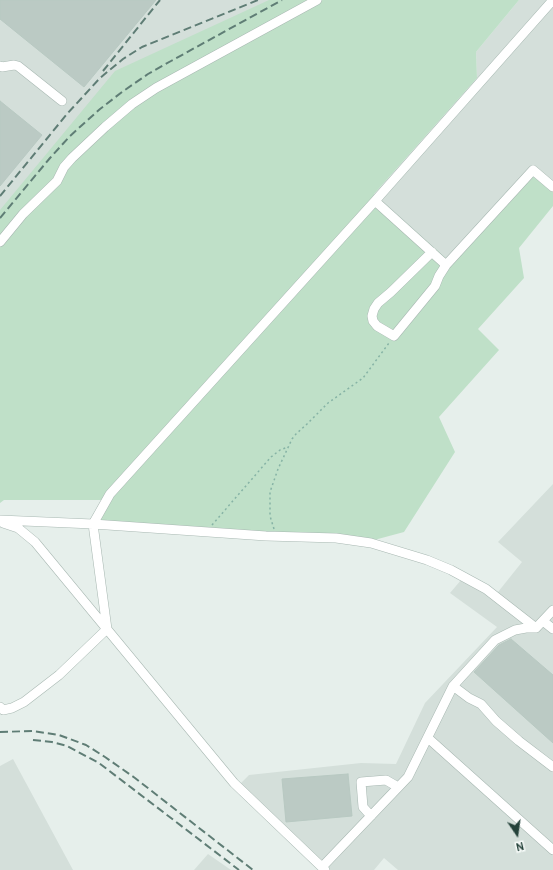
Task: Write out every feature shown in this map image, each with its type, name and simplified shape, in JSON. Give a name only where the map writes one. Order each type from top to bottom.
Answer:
[{"type":"lane","points":[[0,242],[23,214],[57,180],[64,167],[72,158],[132,104],[156,88],[317,0]]},
{"type":"lane","points":[[107,629],[93,524],[110,494],[375,201],[553,0]]},
{"type":"lane","points":[[0,66],[18,66],[62,102]]},
{"type":"lane","points":[[432,252],[378,303],[372,316],[373,321],[377,326],[394,336],[435,286],[446,265],[533,170],[553,187]]},
{"type":"lane","points":[[375,201],[446,265]]},
{"type":"lane","points":[[0,521],[93,524],[208,532],[336,538],[371,543],[427,560],[451,570],[486,589],[536,628]]},
{"type":"lane","points":[[0,521],[18,528],[35,542],[234,783],[324,869],[408,777],[453,686],[495,640],[515,630],[536,628],[553,610]]},
{"type":"lane","points":[[543,621],[553,629]]},
{"type":"lane","points":[[0,707],[4,710],[24,702],[59,675],[107,629]]},
{"type":"lane","points":[[453,686],[469,698],[481,704],[496,721],[553,767]]},
{"type":"lane","points":[[428,738],[553,850]]},
{"type":"lane","points":[[371,816],[363,807],[362,782],[386,780],[398,787]]},
{"type":"path","points":[[278,536],[273,527],[270,516],[270,492],[278,468],[288,447],[296,434],[328,403],[363,378],[394,336]]},
{"type":"path","points":[[208,532],[213,523],[228,505],[271,457],[280,450],[288,447]]},
{"type":"shaded area","points":[[0,0],[304,0],[0,234]]},
{"type":"shaded area","points":[[519,0],[553,0],[553,183],[533,165],[446,258],[374,194],[477,78],[476,52]]},
{"type":"shaded area","points":[[553,484],[553,870],[398,870],[384,858],[374,870],[330,870],[238,786],[249,775],[361,763],[396,764],[425,703],[497,627],[450,593],[467,573],[498,592],[522,562],[498,542]]},
{"type":"shaded area","points":[[13,759],[73,870],[0,870],[0,766]]},
{"type":"shaded area","points":[[208,854],[231,870],[194,870]]},
{"type":"green space","points":[[269,0],[519,0],[476,52],[477,78],[374,194],[446,258],[533,165],[553,183],[553,206],[519,248],[524,278],[478,329],[499,350],[439,417],[455,452],[404,532],[363,543],[89,524],[104,500],[4,500],[0,503],[0,210],[115,71]]},
{"type":"building","points":[[0,0],[156,0],[84,87],[0,19]]},
{"type":"building","points":[[0,101],[42,135],[0,186]]},
{"type":"building","points":[[511,639],[553,675],[553,743],[474,672],[499,645]]},
{"type":"building","points":[[348,774],[352,816],[286,822],[282,779]]},
{"type":"railway","points":[[103,71],[160,0]]},
{"type":"railway","points":[[0,196],[67,114],[100,78],[123,59],[142,47],[258,0]]},
{"type":"railway","points":[[0,218],[70,136],[100,109],[148,74],[282,0]]},
{"type":"railway","points":[[0,732],[32,731],[59,735],[86,745],[135,778],[253,870]]},
{"type":"railway","points":[[33,740],[52,742],[67,746],[99,763],[239,870]]}]
